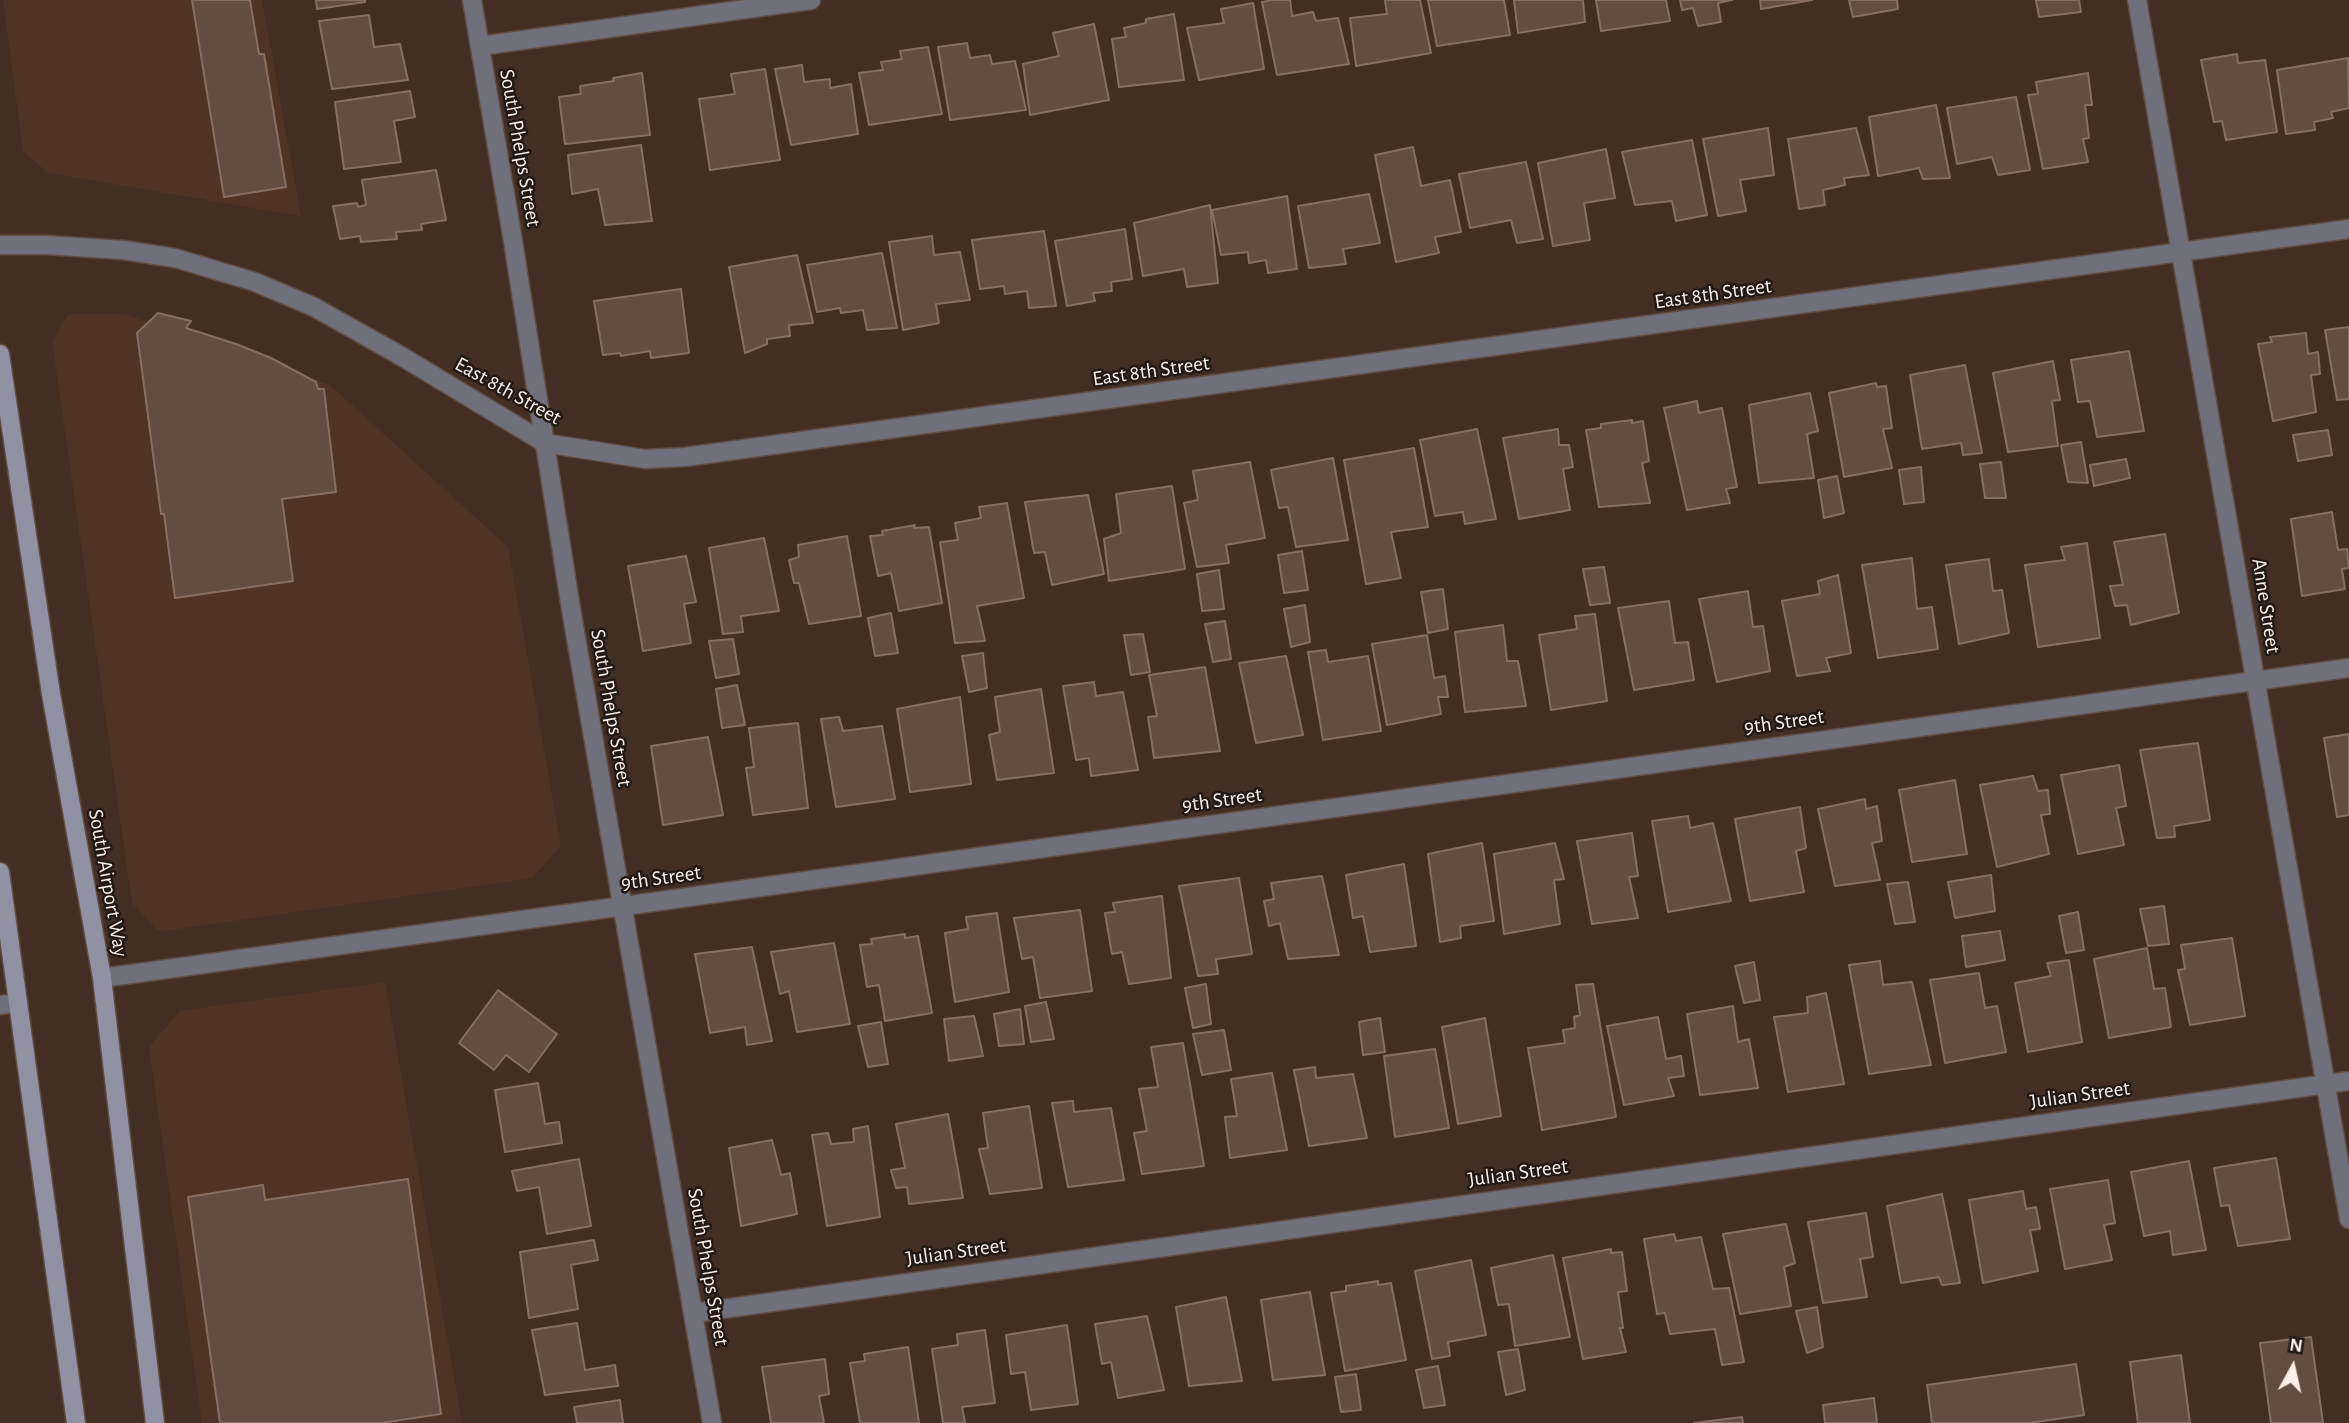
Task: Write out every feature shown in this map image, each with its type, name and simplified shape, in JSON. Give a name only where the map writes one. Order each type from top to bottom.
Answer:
[{"type":"main road","name":"South Airport Way","points":[[0,354],[51,694],[102,978],[155,1423]]},
{"type":"main road","points":[[0,872],[9,1004],[76,1423]]},
{"type":"street","name":"South Phelps Street","points":[[472,0],[622,906],[712,1423]]},
{"type":"street","points":[[480,46],[811,0]]},
{"type":"street","name":"Anne Street","points":[[2137,0],[2349,1219]]},
{"type":"street","name":"East 8th Street","points":[[0,245],[123,250],[175,258],[255,282],[314,307],[545,443],[645,459],[685,457],[2349,229]]},
{"type":"street","name":"9th Street","points":[[102,978],[2349,668]]},
{"type":"street","name":"Julian Street","points":[[694,1313],[1035,1263],[2349,1081]]},
{"type":"shaded area","points":[[3,0],[262,0],[301,216],[48,173],[23,151]]},
{"type":"shaded area","points":[[69,314],[124,314],[330,385],[508,547],[561,845],[533,878],[163,931],[158,930],[132,903],[52,341]]},
{"type":"shaded area","points":[[385,982],[462,1423],[202,1423],[149,1047],[180,1011]]},
{"type":"building","points":[[192,0],[250,0],[259,54],[264,54],[286,187],[224,197]]},
{"type":"building","points":[[316,0],[365,0],[365,2],[317,9]]},
{"type":"building","points":[[1290,0],[1292,16],[1313,12],[1316,21],[1338,18],[1349,64],[1277,75],[1262,2]]},
{"type":"building","points":[[1385,0],[1420,0],[1431,53],[1356,66],[1350,18],[1387,14]]},
{"type":"building","points":[[1428,0],[1504,0],[1510,35],[1437,46]]},
{"type":"building","points":[[1514,0],[1583,0],[1585,22],[1518,33]]},
{"type":"building","points":[[1596,0],[1666,0],[1670,21],[1601,31]]},
{"type":"building","points":[[1680,0],[1732,0],[1718,3],[1721,22],[1698,26],[1693,8],[1682,10]]},
{"type":"building","points":[[1760,0],[1812,0],[1761,9]]},
{"type":"building","points":[[1849,0],[1897,0],[1898,9],[1853,17]]},
{"type":"building","points":[[2036,0],[2079,0],[2081,12],[2039,17]]},
{"type":"building","points":[[1253,3],[1264,69],[1199,80],[1187,28],[1224,23],[1221,9]]},
{"type":"building","points":[[1174,14],[1184,80],[1119,87],[1112,39],[1126,37],[1124,28],[1146,23],[1146,19]]},
{"type":"building","points":[[369,15],[374,47],[400,44],[408,80],[332,89],[319,21]]},
{"type":"building","points":[[1094,24],[1109,100],[1030,115],[1023,64],[1059,56],[1053,33]]},
{"type":"building","points":[[967,43],[970,58],[990,55],[992,64],[1015,61],[1026,110],[950,120],[938,47]]},
{"type":"building","points":[[928,47],[942,114],[869,125],[859,73],[883,70],[881,62],[902,59],[900,51]]},
{"type":"building","points":[[2237,54],[2238,63],[2265,60],[2277,132],[2226,140],[2222,121],[2214,122],[2201,60]]},
{"type":"building","points":[[2348,58],[2349,108],[2331,112],[2333,118],[2314,122],[2315,130],[2286,134],[2277,70]]},
{"type":"building","points":[[802,65],[804,82],[830,79],[830,88],[851,84],[858,134],[791,145],[775,69]]},
{"type":"building","points":[[765,69],[780,160],[710,170],[699,99],[735,94],[731,74]]},
{"type":"building","points":[[642,73],[650,135],[565,144],[559,97],[581,94],[580,86]]},
{"type":"building","points":[[2088,73],[2092,105],[2085,105],[2089,138],[2083,139],[2088,162],[2043,169],[2028,95],[2038,94],[2036,82]]},
{"type":"building","points":[[410,91],[415,117],[394,121],[401,162],[344,169],[335,102]]},
{"type":"building","points":[[2016,97],[2030,170],[1998,175],[1992,157],[1957,164],[1947,108]]},
{"type":"building","points":[[1936,105],[1950,178],[1923,179],[1919,168],[1878,176],[1869,117]]},
{"type":"building","points":[[1768,128],[1774,175],[1740,180],[1746,211],[1718,216],[1703,139]]},
{"type":"building","points":[[1856,128],[1869,175],[1844,178],[1845,185],[1823,190],[1825,205],[1799,209],[1788,139]]},
{"type":"building","points":[[1692,140],[1707,215],[1676,221],[1672,201],[1635,205],[1622,152]]},
{"type":"building","points":[[641,145],[652,221],[605,225],[598,189],[572,194],[568,155]]},
{"type":"building","points":[[1413,147],[1421,186],[1450,180],[1461,232],[1435,237],[1439,253],[1396,262],[1375,155]]},
{"type":"building","points":[[1606,149],[1615,198],[1584,203],[1590,240],[1553,246],[1538,163]]},
{"type":"building","points":[[1526,162],[1543,239],[1517,243],[1511,220],[1470,228],[1459,174]]},
{"type":"building","points":[[436,170],[446,220],[421,224],[422,230],[396,232],[397,239],[361,242],[360,236],[340,239],[333,206],[357,203],[358,207],[366,205],[362,180]]},
{"type":"building","points":[[1369,194],[1380,243],[1343,249],[1346,264],[1309,268],[1298,206]]},
{"type":"building","points":[[1287,196],[1297,269],[1268,273],[1266,260],[1249,263],[1248,252],[1221,255],[1212,210]]},
{"type":"building","points":[[1210,205],[1218,283],[1187,287],[1184,269],[1143,276],[1134,223]]},
{"type":"building","points":[[1125,229],[1132,279],[1111,282],[1112,291],[1093,293],[1095,301],[1067,306],[1055,241]]},
{"type":"building","points":[[1044,231],[1056,306],[1029,308],[1027,291],[1005,294],[1004,286],[980,289],[972,240]]},
{"type":"building","points":[[932,236],[934,255],[960,252],[970,300],[936,304],[939,323],[903,330],[889,242]]},
{"type":"building","points":[[882,253],[897,328],[867,330],[863,310],[841,313],[840,308],[817,312],[807,265]]},
{"type":"building","points":[[797,255],[813,323],[789,325],[790,336],[767,339],[767,344],[745,353],[729,267]]},
{"type":"building","points":[[681,289],[689,353],[651,358],[650,351],[621,356],[620,353],[603,355],[594,301]]},
{"type":"building","points":[[158,313],[191,321],[186,328],[271,358],[316,382],[318,389],[324,389],[336,492],[282,499],[293,581],[175,598],[137,333]]},
{"type":"building","points":[[2349,327],[2349,399],[2337,400],[2325,330]]},
{"type":"building","points":[[2306,333],[2308,354],[2318,352],[2320,374],[2311,375],[2316,412],[2273,421],[2258,344],[2272,342],[2270,337]]},
{"type":"building","points":[[2129,351],[2144,431],[2097,437],[2090,401],[2078,402],[2071,360]]},
{"type":"building","points":[[2053,361],[2060,400],[2052,401],[2058,446],[2008,452],[1993,373]]},
{"type":"building","points":[[1965,365],[1982,453],[1963,455],[1961,443],[1922,449],[1910,375]]},
{"type":"building","points":[[1876,383],[1877,387],[1886,386],[1892,428],[1883,429],[1892,468],[1844,477],[1829,393]]},
{"type":"building","points":[[1810,393],[1818,431],[1807,434],[1814,478],[1759,483],[1749,405]]},
{"type":"building","points":[[1697,401],[1699,413],[1722,408],[1737,487],[1726,489],[1730,503],[1687,510],[1664,408]]},
{"type":"building","points":[[1632,420],[1632,423],[1643,421],[1649,461],[1642,463],[1650,503],[1599,507],[1586,430],[1601,428],[1601,424]]},
{"type":"building","points":[[1477,429],[1496,519],[1465,524],[1463,512],[1435,516],[1420,440]]},
{"type":"building","points":[[1558,429],[1559,445],[1569,445],[1573,467],[1563,469],[1570,510],[1519,519],[1503,438]]},
{"type":"building","points":[[2328,430],[2332,455],[2298,461],[2293,435]]},
{"type":"building","points":[[2081,442],[2088,483],[2068,482],[2061,445]]},
{"type":"building","points":[[1414,448],[1428,527],[1391,532],[1401,578],[1366,584],[1344,460]]},
{"type":"building","points":[[1333,458],[1348,540],[1296,547],[1288,507],[1279,508],[1271,470]]},
{"type":"building","points":[[2126,459],[2130,478],[2094,486],[2090,465]]},
{"type":"building","points":[[1250,462],[1265,538],[1226,545],[1229,563],[1197,567],[1184,503],[1198,500],[1193,471]]},
{"type":"building","points":[[2001,462],[2006,498],[1985,498],[1980,464]]},
{"type":"building","points":[[1921,467],[1924,502],[1904,504],[1899,470]]},
{"type":"building","points":[[1837,476],[1844,513],[1824,518],[1818,480]]},
{"type":"building","points":[[1172,486],[1185,569],[1109,581],[1104,539],[1121,533],[1116,494]]},
{"type":"building","points":[[1088,495],[1104,574],[1052,585],[1045,552],[1034,553],[1025,502]]},
{"type":"building","points":[[1007,503],[1024,598],[977,606],[985,641],[955,643],[940,542],[958,540],[955,523],[981,518],[979,507]]},
{"type":"building","points":[[2332,512],[2338,550],[2347,549],[2349,568],[2342,569],[2345,589],[2302,596],[2291,519]]},
{"type":"building","points":[[915,525],[914,528],[929,527],[942,603],[899,611],[891,573],[878,576],[870,536],[883,535],[882,531]]},
{"type":"building","points":[[2165,534],[2179,613],[2131,625],[2127,605],[2115,606],[2110,586],[2123,585],[2114,542]]},
{"type":"building","points":[[847,536],[861,616],[809,624],[799,583],[794,583],[789,560],[799,557],[798,545]]},
{"type":"building","points":[[764,538],[779,611],[741,616],[743,632],[723,634],[709,548]]},
{"type":"building","points":[[2087,543],[2100,638],[2038,647],[2025,565],[2065,560],[2061,547]]},
{"type":"building","points":[[1302,551],[1308,590],[1284,593],[1278,555]]},
{"type":"building","points":[[686,556],[696,602],[684,604],[691,643],[643,651],[628,566]]},
{"type":"building","points":[[1912,558],[1917,609],[1932,607],[1938,649],[1878,658],[1862,565]]},
{"type":"building","points":[[1989,559],[1993,591],[2002,590],[2009,633],[1959,644],[1946,565]]},
{"type":"building","points":[[1604,567],[1610,603],[1590,605],[1583,569]]},
{"type":"building","points":[[1219,570],[1224,609],[1202,611],[1197,574]]},
{"type":"building","points":[[1838,575],[1851,653],[1826,658],[1830,671],[1797,676],[1782,601],[1820,594],[1818,581]]},
{"type":"building","points":[[1443,589],[1448,629],[1428,633],[1421,592]]},
{"type":"building","points":[[1748,591],[1753,627],[1763,626],[1770,671],[1717,682],[1699,599]]},
{"type":"building","points":[[1669,601],[1675,643],[1688,642],[1694,680],[1634,690],[1618,608]]},
{"type":"building","points":[[1305,605],[1310,642],[1291,647],[1284,609]]},
{"type":"building","points":[[891,613],[898,653],[875,656],[868,618]]},
{"type":"building","points":[[1595,614],[1607,701],[1551,710],[1539,635],[1577,629],[1575,616]]},
{"type":"building","points":[[1225,621],[1231,659],[1213,662],[1205,624]]},
{"type":"building","points":[[1503,625],[1507,661],[1518,661],[1526,706],[1465,712],[1455,632]]},
{"type":"building","points":[[1143,634],[1150,672],[1131,675],[1124,635]]},
{"type":"building","points":[[1427,635],[1434,678],[1445,676],[1448,697],[1438,697],[1441,714],[1387,725],[1372,644]]},
{"type":"building","points":[[733,639],[739,674],[716,678],[709,641]]},
{"type":"building","points":[[1326,650],[1328,662],[1368,656],[1381,731],[1323,740],[1308,652]]},
{"type":"building","points":[[983,653],[987,688],[969,692],[962,656]]},
{"type":"building","points":[[1286,656],[1303,735],[1256,743],[1239,663]]},
{"type":"building","points":[[1205,667],[1220,751],[1154,758],[1148,717],[1157,716],[1149,675]]},
{"type":"building","points":[[1094,682],[1096,696],[1123,692],[1138,770],[1091,776],[1089,758],[1076,760],[1063,686]]},
{"type":"building","points":[[737,685],[745,725],[722,728],[716,689]]},
{"type":"building","points":[[1041,689],[1054,773],[997,780],[989,735],[1000,732],[995,697]]},
{"type":"building","points":[[960,697],[971,784],[910,792],[897,709]]},
{"type":"building","points":[[839,717],[843,731],[882,726],[895,799],[836,807],[821,719]]},
{"type":"building","points":[[798,723],[808,808],[753,815],[746,768],[754,767],[749,728]]},
{"type":"building","points":[[2349,734],[2349,815],[2337,817],[2324,738]]},
{"type":"building","points":[[708,737],[723,815],[663,825],[651,746]]},
{"type":"building","points":[[2198,743],[2210,820],[2174,826],[2175,837],[2157,838],[2140,750]]},
{"type":"building","points":[[2119,765],[2126,806],[2116,808],[2124,845],[2078,854],[2061,775]]},
{"type":"building","points":[[2033,776],[2038,791],[2048,790],[2050,814],[2041,815],[2049,854],[1997,867],[1980,785]]},
{"type":"building","points":[[1955,780],[1967,854],[1912,862],[1899,790]]},
{"type":"building","points":[[1865,799],[1866,809],[1877,806],[1882,841],[1872,843],[1880,880],[1835,886],[1818,809]]},
{"type":"building","points":[[1800,807],[1806,848],[1796,851],[1804,892],[1750,901],[1735,819]]},
{"type":"building","points":[[1688,816],[1690,828],[1713,823],[1731,901],[1668,912],[1652,821]]},
{"type":"building","points":[[1632,833],[1638,876],[1629,877],[1638,918],[1592,924],[1577,841]]},
{"type":"building","points":[[1482,843],[1494,921],[1460,926],[1461,938],[1440,942],[1428,854]]},
{"type":"building","points":[[1555,843],[1564,879],[1554,880],[1560,924],[1504,934],[1494,854]]},
{"type":"building","points":[[1404,864],[1416,946],[1370,952],[1363,916],[1353,918],[1346,875]]},
{"type":"building","points":[[1991,875],[1995,911],[1955,918],[1948,882]]},
{"type":"building","points":[[1322,876],[1339,955],[1288,959],[1280,923],[1269,926],[1264,901],[1274,899],[1271,883]]},
{"type":"building","points":[[1239,878],[1252,954],[1216,959],[1218,974],[1198,976],[1179,886]]},
{"type":"building","points":[[1908,882],[1915,922],[1895,924],[1887,884]]},
{"type":"building","points":[[1162,896],[1171,978],[1129,984],[1122,952],[1112,954],[1105,913],[1115,912],[1113,903]]},
{"type":"building","points":[[2164,906],[2169,944],[2148,946],[2140,909]]},
{"type":"building","points":[[1080,910],[1092,991],[1040,998],[1033,957],[1022,959],[1014,918]]},
{"type":"building","points":[[2078,912],[2084,950],[2066,953],[2059,916]]},
{"type":"building","points":[[997,913],[1009,992],[955,1002],[945,933],[968,929],[966,917]]},
{"type":"building","points":[[2000,931],[2005,960],[1966,967],[1962,936]]},
{"type":"building","points":[[905,934],[905,938],[918,936],[932,1013],[885,1021],[879,985],[867,987],[860,945],[872,944],[871,939]]},
{"type":"building","points":[[2232,938],[2245,1016],[2190,1025],[2178,970],[2185,969],[2181,945]]},
{"type":"building","points":[[834,943],[850,1024],[797,1032],[789,991],[780,994],[771,952]]},
{"type":"building","points":[[752,947],[772,1041],[747,1045],[745,1027],[710,1033],[695,954]]},
{"type":"building","points":[[2147,948],[2154,989],[2165,988],[2171,1027],[2109,1038],[2094,959]]},
{"type":"building","points":[[2069,960],[2082,1042],[2028,1052],[2015,983],[2051,976],[2047,963]]},
{"type":"building","points":[[1880,961],[1883,985],[1912,982],[1931,1065],[1869,1074],[1849,965]]},
{"type":"building","points":[[1754,962],[1760,1000],[1744,1003],[1735,966]]},
{"type":"building","points":[[1979,973],[1985,1008],[1997,1006],[2006,1052],[1945,1063],[1930,980]]},
{"type":"building","points":[[1206,984],[1211,1024],[1193,1028],[1185,988]]},
{"type":"building","points":[[1593,984],[1616,1117],[1542,1130],[1528,1048],[1565,1043],[1563,1030],[1575,1028],[1574,1017],[1580,1015],[1576,985]]},
{"type":"building","points":[[498,990],[557,1034],[529,1072],[506,1055],[494,1070],[459,1043]]},
{"type":"building","points":[[1826,993],[1844,1084],[1788,1092],[1774,1017],[1808,1013],[1807,997]]},
{"type":"building","points":[[1046,1002],[1054,1039],[1031,1042],[1025,1006]]},
{"type":"building","points":[[1733,1006],[1738,1042],[1749,1039],[1758,1088],[1700,1095],[1687,1014]]},
{"type":"building","points":[[1020,1009],[1024,1044],[999,1046],[994,1014]]},
{"type":"building","points":[[974,1016],[983,1056],[949,1061],[944,1019]]},
{"type":"building","points":[[1658,1017],[1666,1059],[1681,1056],[1684,1076],[1668,1078],[1674,1096],[1624,1105],[1607,1026]]},
{"type":"building","points":[[1380,1018],[1385,1052],[1363,1055],[1359,1022]]},
{"type":"building","points":[[1485,1018],[1501,1116],[1458,1124],[1442,1027]]},
{"type":"building","points":[[881,1022],[888,1064],[868,1067],[858,1026]]},
{"type":"building","points":[[1224,1030],[1231,1070],[1202,1075],[1193,1034]]},
{"type":"building","points":[[1183,1043],[1204,1166],[1142,1174],[1134,1133],[1147,1131],[1139,1089],[1158,1087],[1151,1047]]},
{"type":"building","points":[[1435,1049],[1449,1128],[1395,1137],[1384,1056]]},
{"type":"building","points":[[1315,1067],[1316,1078],[1353,1074],[1367,1138],[1309,1146],[1294,1070]]},
{"type":"building","points":[[1272,1073],[1287,1150],[1230,1158],[1225,1117],[1237,1116],[1231,1079]]},
{"type":"building","points":[[538,1083],[545,1124],[559,1122],[562,1143],[505,1152],[495,1090]]},
{"type":"building","points":[[1073,1101],[1074,1112],[1111,1108],[1124,1180],[1068,1187],[1052,1103]]},
{"type":"building","points":[[1029,1106],[1042,1188],[990,1194],[979,1149],[988,1148],[983,1113]]},
{"type":"building","points":[[948,1114],[963,1198],[909,1204],[907,1187],[896,1188],[891,1170],[905,1168],[896,1124]]},
{"type":"building","points":[[868,1126],[880,1217],[827,1226],[812,1135],[828,1133],[831,1144],[854,1142],[853,1129]]},
{"type":"building","points":[[772,1140],[781,1175],[790,1173],[797,1214],[741,1226],[729,1148]]},
{"type":"building","points":[[2276,1158],[2290,1239],[2238,1246],[2229,1205],[2221,1206],[2214,1168]]},
{"type":"building","points":[[579,1159],[591,1226],[547,1234],[539,1187],[517,1191],[512,1171]]},
{"type":"building","points":[[2189,1161],[2206,1250],[2173,1255],[2170,1231],[2144,1236],[2131,1172]]},
{"type":"building","points":[[408,1179],[441,1414],[381,1423],[220,1423],[188,1197],[263,1185],[265,1200]]},
{"type":"building","points":[[2108,1180],[2115,1223],[2104,1225],[2112,1260],[2065,1269],[2050,1189]]},
{"type":"building","points":[[2023,1191],[2026,1209],[2036,1207],[2040,1229],[2030,1230],[2038,1271],[1983,1283],[1969,1200]]},
{"type":"building","points":[[1942,1194],[1960,1283],[1942,1285],[1939,1277],[1901,1283],[1887,1206]]},
{"type":"building","points":[[1866,1213],[1873,1257],[1860,1259],[1867,1297],[1823,1303],[1808,1222]]},
{"type":"building","points":[[1786,1224],[1795,1263],[1784,1267],[1791,1306],[1740,1314],[1723,1234]]},
{"type":"building","points":[[1674,1234],[1676,1241],[1701,1237],[1713,1289],[1729,1288],[1744,1362],[1722,1365],[1715,1329],[1670,1334],[1665,1313],[1657,1314],[1644,1239]]},
{"type":"building","points":[[594,1240],[598,1260],[571,1265],[578,1309],[529,1318],[520,1252]]},
{"type":"building","points":[[1611,1249],[1611,1253],[1622,1252],[1627,1291],[1618,1292],[1623,1328],[1620,1328],[1626,1352],[1583,1359],[1563,1258]]},
{"type":"building","points":[[1553,1255],[1570,1337],[1515,1346],[1509,1304],[1498,1305],[1491,1268]]},
{"type":"building","points":[[1471,1260],[1486,1335],[1448,1342],[1450,1356],[1432,1359],[1415,1271]]},
{"type":"building","points":[[1378,1281],[1378,1285],[1391,1283],[1406,1360],[1345,1371],[1331,1293],[1346,1291],[1346,1286]]},
{"type":"building","points":[[1310,1292],[1325,1375],[1273,1380],[1261,1300]]},
{"type":"building","points":[[1226,1297],[1242,1381],[1189,1386],[1176,1307]]},
{"type":"building","points":[[1817,1307],[1823,1347],[1807,1353],[1796,1311]]},
{"type":"building","points":[[1147,1316],[1164,1390],[1118,1398],[1111,1362],[1102,1364],[1095,1324]]},
{"type":"building","points":[[577,1323],[585,1370],[615,1365],[618,1386],[545,1395],[532,1330]]},
{"type":"building","points":[[1067,1325],[1078,1404],[1031,1410],[1025,1372],[1011,1374],[1006,1335]]},
{"type":"building","points":[[985,1330],[995,1403],[962,1407],[965,1423],[943,1423],[932,1349],[958,1345],[957,1334]]},
{"type":"building","points":[[2311,1337],[2323,1423],[2271,1423],[2260,1343]]},
{"type":"building","points":[[908,1347],[919,1423],[860,1423],[850,1363],[865,1361],[864,1354]]},
{"type":"building","points":[[1518,1349],[1525,1390],[1506,1395],[1498,1352]]},
{"type":"building","points":[[2181,1355],[2190,1423],[2138,1423],[2130,1362]]},
{"type":"building","points":[[825,1359],[829,1394],[819,1396],[824,1423],[771,1423],[762,1367]]},
{"type":"building","points":[[2076,1364],[2084,1415],[2029,1423],[1932,1423],[1927,1385]]},
{"type":"building","points":[[1438,1366],[1445,1405],[1424,1408],[1416,1370]]},
{"type":"building","points":[[1356,1374],[1361,1410],[1341,1412],[1335,1377]]},
{"type":"building","points":[[1874,1398],[1877,1423],[1825,1423],[1823,1405]]},
{"type":"building","points":[[620,1400],[623,1423],[577,1423],[574,1407]]},
{"type":"building","points":[[1742,1417],[1743,1423],[1694,1423]]}]
